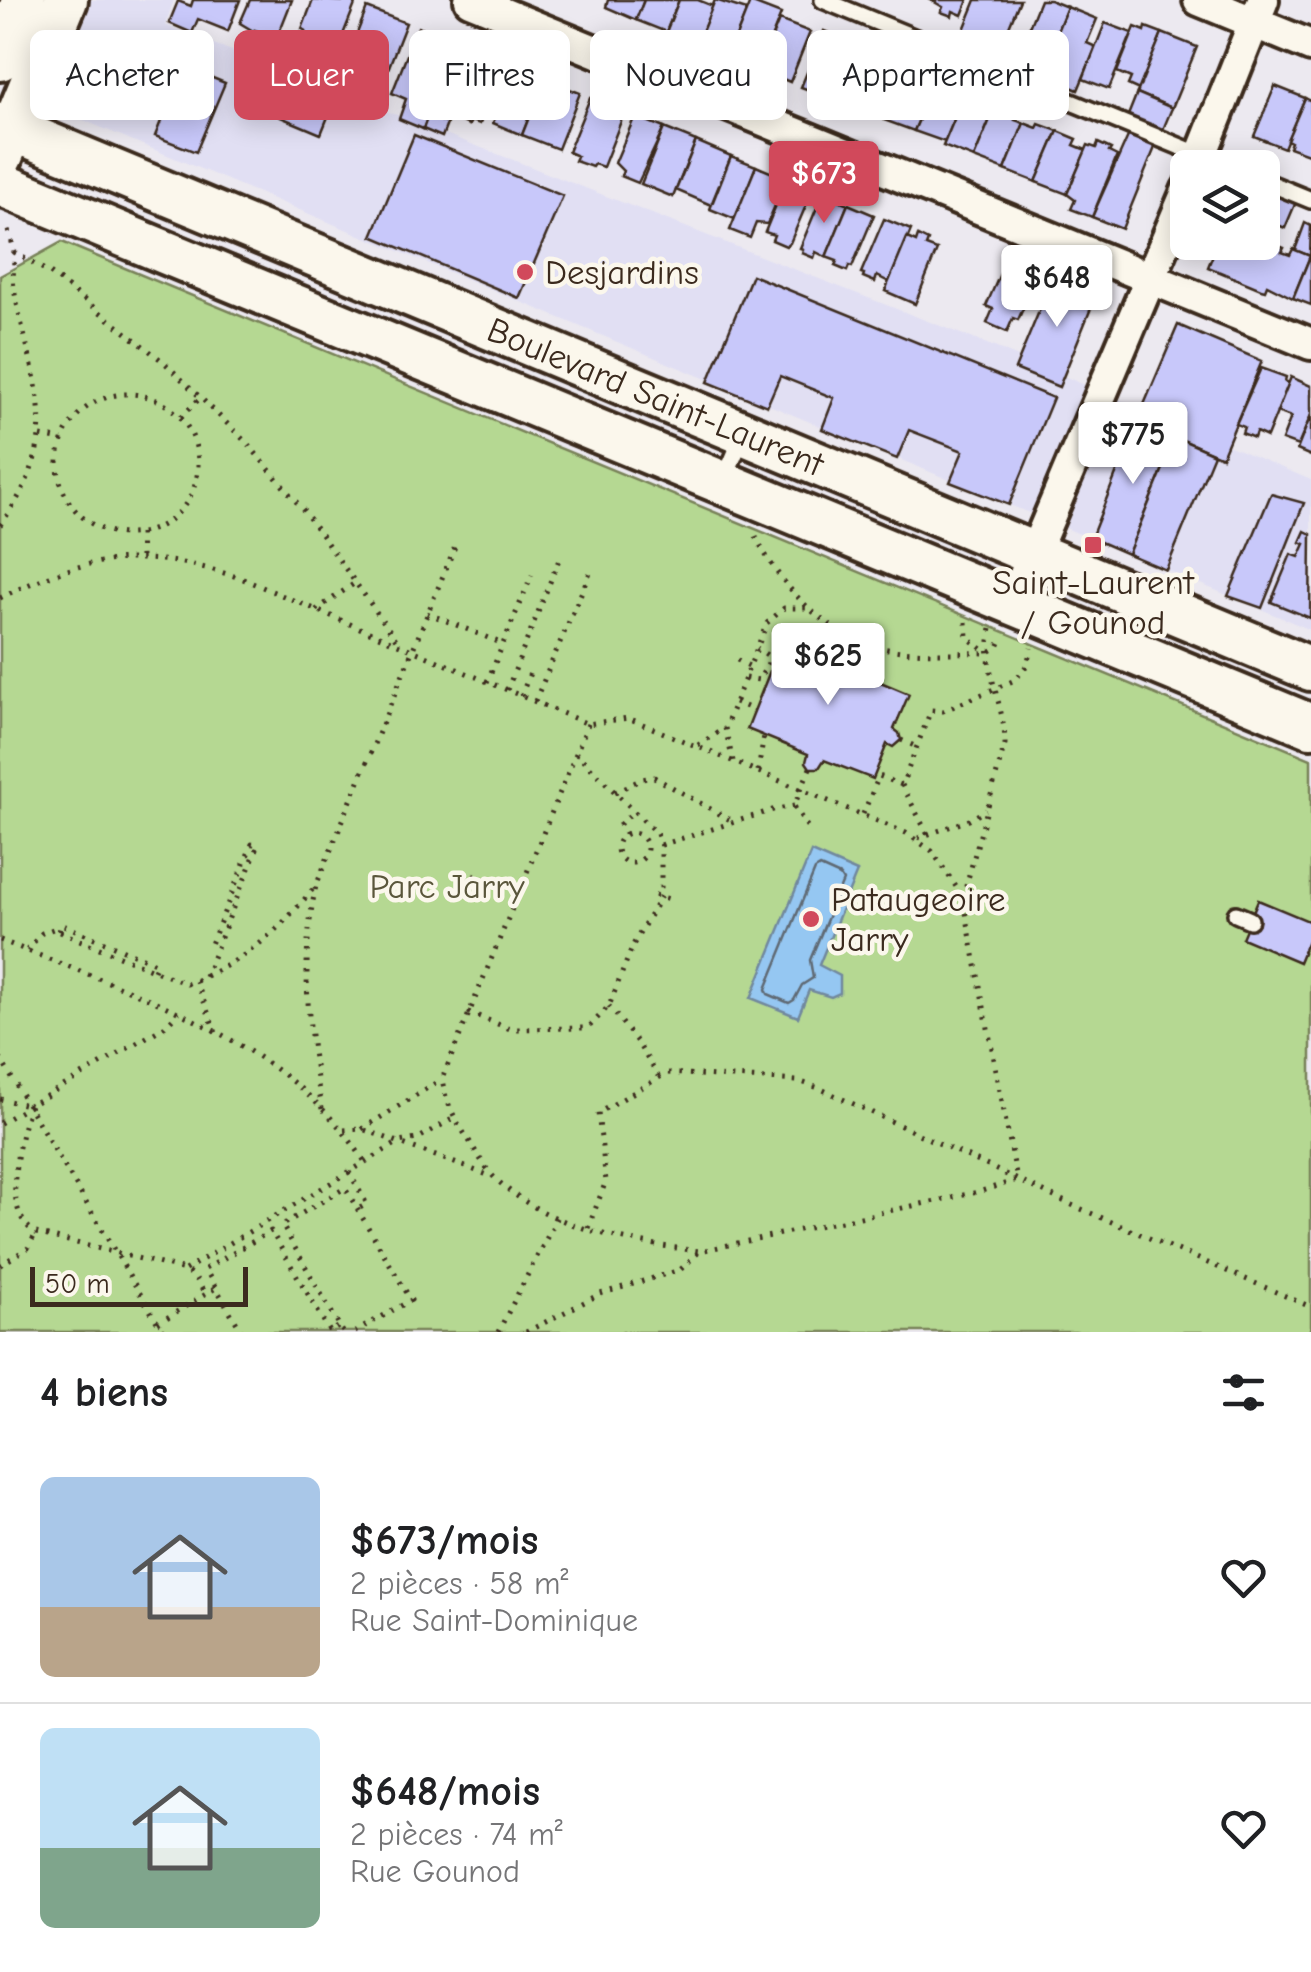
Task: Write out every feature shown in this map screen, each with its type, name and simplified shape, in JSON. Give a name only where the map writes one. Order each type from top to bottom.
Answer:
[{"type":"main road","points":[[0,59],[24,0]]},
{"type":"main road","points":[[4,138],[66,0]]},
{"type":"main road","name":"Boulevard Saint-Laurent","points":[[4,138],[1311,669]]},
{"type":"main road","name":"Boulevard Saint-Laurent","points":[[2,201],[723,482],[1003,621],[1311,726]]},
{"type":"street","points":[[470,0],[1311,344]]},
{"type":"street","points":[[1199,0],[1258,11],[1311,46]]},
{"type":"street","points":[[1203,150],[1258,11]]},
{"type":"street","points":[[1003,621],[1170,232]]},
{"type":"lane","points":[[823,0],[1173,150]]},
{"type":"lane","points":[[1280,187],[1311,200]]},
{"type":"lane","points":[[723,482],[743,435]]},
{"type":"path","points":[[0,525],[26,482],[41,436],[38,385],[11,270],[14,252],[2,201]]},
{"type":"path","points":[[14,252],[50,273],[165,363],[201,397],[304,511],[400,645]]},
{"type":"path","points":[[115,395],[150,398],[181,418],[198,450],[199,469],[195,488],[174,518],[140,534],[104,530],[74,509],[59,476],[58,458],[62,440],[83,411],[115,395]]},
{"type":"path","points":[[181,418],[201,397]]},
{"type":"path","points":[[41,436],[62,440]]},
{"type":"path","points":[[754,528],[762,550],[810,608],[863,642],[904,651],[987,653],[998,647],[1003,621]]},
{"type":"path","points":[[140,534],[141,558]]},
{"type":"path","points":[[322,1109],[305,1000],[306,944],[316,886],[456,544]]},
{"type":"path","points":[[0,598],[76,566],[141,558],[192,563],[316,610],[588,724],[618,722],[628,718],[633,707]]},
{"type":"path","points":[[507,690],[560,558]]},
{"type":"path","points":[[535,701],[591,570]]},
{"type":"path","points":[[488,682],[532,575]]},
{"type":"path","points":[[316,610],[356,582]]},
{"type":"path","points":[[734,761],[725,728],[767,623],[779,610],[792,606],[810,608]]},
{"type":"path","points":[[428,612],[466,624],[504,644]]},
{"type":"path","points":[[970,614],[964,627],[966,637],[987,653]]},
{"type":"path","points":[[963,898],[1005,744],[1005,722],[987,653],[1003,621]]},
{"type":"path","points":[[902,785],[931,710],[943,710],[1022,674],[1032,640]]},
{"type":"path","points":[[858,652],[863,642]]},
{"type":"path","points":[[745,678],[758,680],[768,669],[767,654],[757,648]]},
{"type":"path","points":[[736,660],[750,666]]},
{"type":"path","points":[[521,696],[530,673]]},
{"type":"path","points":[[735,702],[754,710]]},
{"type":"path","points":[[628,718],[863,814],[915,838],[938,858],[963,898],[1018,1180]]},
{"type":"path","points":[[494,1178],[454,1118],[442,1079],[588,724]]},
{"type":"path","points":[[696,746],[725,728]]},
{"type":"path","points":[[758,771],[764,736]]},
{"type":"path","points":[[901,740],[917,747]]},
{"type":"path","points":[[468,1012],[510,1029],[583,1031],[609,1006],[658,896],[661,845],[657,834],[576,752]]},
{"type":"path","points":[[794,806],[810,768]]},
{"type":"path","points":[[863,814],[880,776],[902,785],[928,834]]},
{"type":"path","points":[[615,792],[654,777],[734,822]]},
{"type":"path","points":[[661,845],[794,806]]},
{"type":"path","points":[[794,806],[810,831]]},
{"type":"path","points":[[915,838],[969,820],[988,808]]},
{"type":"path","points":[[625,834],[620,824],[634,812]]},
{"type":"path","points":[[635,833],[646,841],[644,857],[636,863],[621,859],[617,843],[625,834],[635,833]]},
{"type":"path","points":[[646,841],[657,834]]},
{"type":"path","points":[[205,977],[258,846],[252,844],[211,944],[217,947]]},
{"type":"path","points":[[644,857],[661,864]]},
{"type":"path","points":[[472,875],[518,893]]},
{"type":"path","points":[[27,950],[48,929],[59,931],[187,984],[238,962],[265,942],[316,886]]},
{"type":"path","points":[[658,896],[672,900]]},
{"type":"path","points":[[59,931],[61,924],[140,955],[157,964],[154,970]]},
{"type":"path","points":[[0,940],[179,1012],[284,1074],[344,1130],[365,1162]]},
{"type":"path","points":[[196,981],[216,1033]]},
{"type":"path","points":[[609,1006],[658,1078]]},
{"type":"path","points":[[0,1122],[164,1027],[179,1012]]},
{"type":"path","points":[[0,1058],[163,1332]]},
{"type":"path","points":[[588,1228],[606,1181],[598,1113],[667,1073],[808,1083],[1018,1180],[1311,1307]]},
{"type":"path","points":[[362,1129],[442,1079]]},
{"type":"path","points":[[0,1099],[30,1106]]},
{"type":"path","points":[[7,1183],[30,1106]]},
{"type":"path","points":[[184,1270],[398,1142],[417,1139],[454,1118]]},
{"type":"path","points":[[344,1130],[362,1129],[494,1178],[557,1218],[655,1246],[700,1251],[1018,1180]]},
{"type":"path","points":[[349,1171],[367,1204],[358,1209]]},
{"type":"path","points":[[241,1327],[204,1269],[271,1231],[330,1332],[342,1329],[282,1225],[345,1188],[412,1300],[356,1332]]},
{"type":"path","points":[[8,1204],[22,1227],[36,1234],[184,1270],[195,1277],[205,1294]]},
{"type":"path","points":[[498,1332],[557,1218]]},
{"type":"path","points":[[0,1265],[28,1248],[36,1234]]},
{"type":"path","points":[[278,1243],[289,1237]]},
{"type":"path","points":[[526,1332],[600,1294],[680,1270],[700,1251]]},
{"type":"path","points":[[302,1284],[314,1277]]},
{"type":"path","points":[[158,1323],[216,1288]]},
{"type":"shaded area","points":[[0,0],[174,0],[165,25],[178,30],[30,30],[30,63],[0,52]]},
{"type":"shaded area","points":[[214,44],[234,52],[234,120],[389,120],[389,112],[992,346],[1311,480],[1311,630],[83,120],[214,120]]},
{"type":"green space","name":"Parc Jarry","points":[[62,242],[1311,759],[1311,1332],[0,1332],[0,276]]},
{"type":"water","name":"Pataugeoire Jarry","points":[[811,852],[857,872],[819,965],[840,976],[840,993],[831,997],[809,990],[798,1017],[751,998]]},
{"type":"building","points":[[193,0],[240,0],[228,31],[198,19],[193,30],[169,23],[178,1],[191,6]]},
{"type":"building","points":[[250,0],[292,0],[280,30],[252,30],[240,23]]},
{"type":"building","points":[[313,0],[356,2],[345,30],[302,29]]},
{"type":"building","points":[[608,0],[644,0],[636,20],[606,7]]},
{"type":"building","points":[[644,0],[679,0],[667,30],[636,20]]},
{"type":"building","points":[[679,0],[698,0],[713,6],[703,30],[667,30]]},
{"type":"building","points":[[715,0],[747,10],[739,30],[703,30]]},
{"type":"building","points":[[931,0],[968,0],[962,15],[953,11],[952,16],[941,12],[943,7]]},
{"type":"building","points":[[976,0],[1020,0],[1008,30],[964,30]]},
{"type":"building","points":[[1040,0],[1067,7],[1058,30],[1028,30]]},
{"type":"building","points":[[750,2],[781,14],[775,30],[739,30]]},
{"type":"building","points":[[1067,7],[1097,19],[1087,43],[1096,47],[1078,90],[1069,86],[1069,30],[1058,30]]},
{"type":"building","points":[[367,8],[406,23],[389,67],[389,30],[358,30]]},
{"type":"building","points":[[779,20],[807,31],[790,82],[787,30],[775,30]]},
{"type":"building","points":[[1105,23],[1132,33],[1109,89],[1083,79]]},
{"type":"building","points":[[1135,27],[1162,33],[1139,90],[1128,85],[1131,78],[1117,72]]},
{"type":"building","points":[[1162,33],[1197,47],[1172,108],[1137,93]]},
{"type":"building","points":[[409,50],[409,120],[426,120],[423,129],[399,119],[406,99],[392,93]]},
{"type":"building","points":[[214,79],[225,83],[214,109]]},
{"type":"building","points":[[1275,86],[1305,98],[1284,148],[1254,136]]},
{"type":"building","points":[[570,89],[580,93],[570,118]]},
{"type":"building","points":[[1137,93],[1172,108],[1162,132],[1127,118]]},
{"type":"building","points":[[590,98],[590,120],[621,120],[603,167],[575,161],[577,156],[568,152]]},
{"type":"building","points":[[1305,98],[1311,101],[1311,155],[1289,147],[1291,142],[1287,140]]},
{"type":"building","points":[[161,120],[209,120],[196,152],[155,136]]},
{"type":"building","points":[[288,120],[327,120],[321,134]]},
{"type":"building","points":[[426,120],[447,124],[442,137],[423,129]]},
{"type":"building","points":[[494,120],[528,120],[522,135],[493,123]]},
{"type":"building","points":[[528,120],[569,120],[558,149],[522,135]]},
{"type":"building","points":[[633,120],[664,128],[638,183],[621,176],[623,171],[615,163]]},
{"type":"building","points":[[884,120],[919,120],[914,131]]},
{"type":"building","points":[[919,120],[954,120],[945,142],[914,131]]},
{"type":"building","points":[[954,120],[990,120],[974,158],[943,146]]},
{"type":"building","points":[[990,120],[1024,123],[1005,170],[974,158]]},
{"type":"building","points":[[1024,123],[1058,131],[1036,182],[1005,170]]},
{"type":"building","points":[[664,128],[696,141],[673,197],[641,184]]},
{"type":"building","points":[[1058,131],[1077,139],[1074,145],[1086,150],[1067,194],[1036,182]]},
{"type":"building","points":[[1129,134],[1156,145],[1122,229],[1092,217]]},
{"type":"building","points":[[414,135],[563,196],[519,298],[372,236]]},
{"type":"building","points":[[696,141],[731,156],[711,205],[676,190]]},
{"type":"building","points":[[1098,143],[1117,156],[1092,217],[1071,209],[1075,200],[1067,194],[1088,145],[1096,148]]},
{"type":"building","points":[[731,156],[756,166],[735,219],[710,209]]},
{"type":"building","points":[[756,166],[777,175],[779,171],[787,174],[787,178],[767,224],[756,223],[750,238],[730,230]]},
{"type":"building","points":[[787,178],[813,189],[786,246],[765,232]]},
{"type":"building","points":[[823,193],[848,204],[826,257],[816,252],[814,258],[800,248]]},
{"type":"building","points":[[1280,195],[1296,202],[1285,228],[1280,226]]},
{"type":"building","points":[[848,204],[874,215],[847,271],[826,257]]},
{"type":"building","points":[[884,219],[911,230],[889,282],[877,276],[875,282],[861,273]]},
{"type":"building","points":[[1305,223],[1311,226],[1310,256],[1295,250]]},
{"type":"building","points":[[918,236],[928,241],[926,246],[937,250],[915,304],[885,291],[907,238],[916,242]]},
{"type":"building","points":[[1280,246],[1290,255],[1293,249],[1310,256],[1293,298],[1267,285],[1265,290],[1261,289],[1208,267],[1211,260],[1280,260]]},
{"type":"building","points":[[1311,254],[1311,305],[1293,298]]},
{"type":"building","points":[[1006,260],[1017,264],[1014,270],[1036,279],[1018,320],[1013,318],[1007,332],[987,323],[993,309],[986,306]]},
{"type":"building","points":[[1055,273],[1098,291],[1059,387],[1015,369]]},
{"type":"building","points":[[752,275],[1053,398],[1009,505],[950,482],[963,451],[909,430],[897,459],[822,429],[834,398],[780,376],[767,406],[708,382]]},
{"type":"building","points":[[1178,325],[1262,361],[1222,457],[1137,421]]},
{"type":"building","points":[[1261,368],[1286,377],[1289,383],[1267,437],[1256,432],[1254,438],[1242,433],[1244,427],[1236,424]]},
{"type":"building","points":[[1291,377],[1311,386],[1311,415],[1298,446],[1282,440],[1291,417],[1277,412]]},
{"type":"building","points":[[1311,415],[1311,456],[1297,450]]},
{"type":"building","points":[[1137,421],[1176,437],[1128,554],[1091,538]]},
{"type":"building","points":[[1176,437],[1214,454],[1166,570],[1128,554]]},
{"type":"building","points":[[1271,494],[1304,503],[1262,608],[1228,596]]},
{"type":"building","points":[[1305,531],[1311,534],[1310,618],[1271,602],[1291,554],[1299,557]]},
{"type":"building","points":[[785,633],[846,658],[851,652],[858,653],[863,658],[859,673],[909,694],[894,729],[901,740],[893,747],[887,744],[873,779],[824,760],[819,768],[810,768],[806,762],[808,754],[747,729]]},
{"type":"building","points":[[1258,900],[1311,922],[1311,933],[1299,962],[1242,938]]},
{"type":"place","name":"Desjardins","points":[[525,272]]},
{"type":"place","name":"Saint-Laurent / Gounod","points":[[1093,545]]},
{"type":"place","name":"Pataugeoire Jarry","points":[[811,919]]}]
